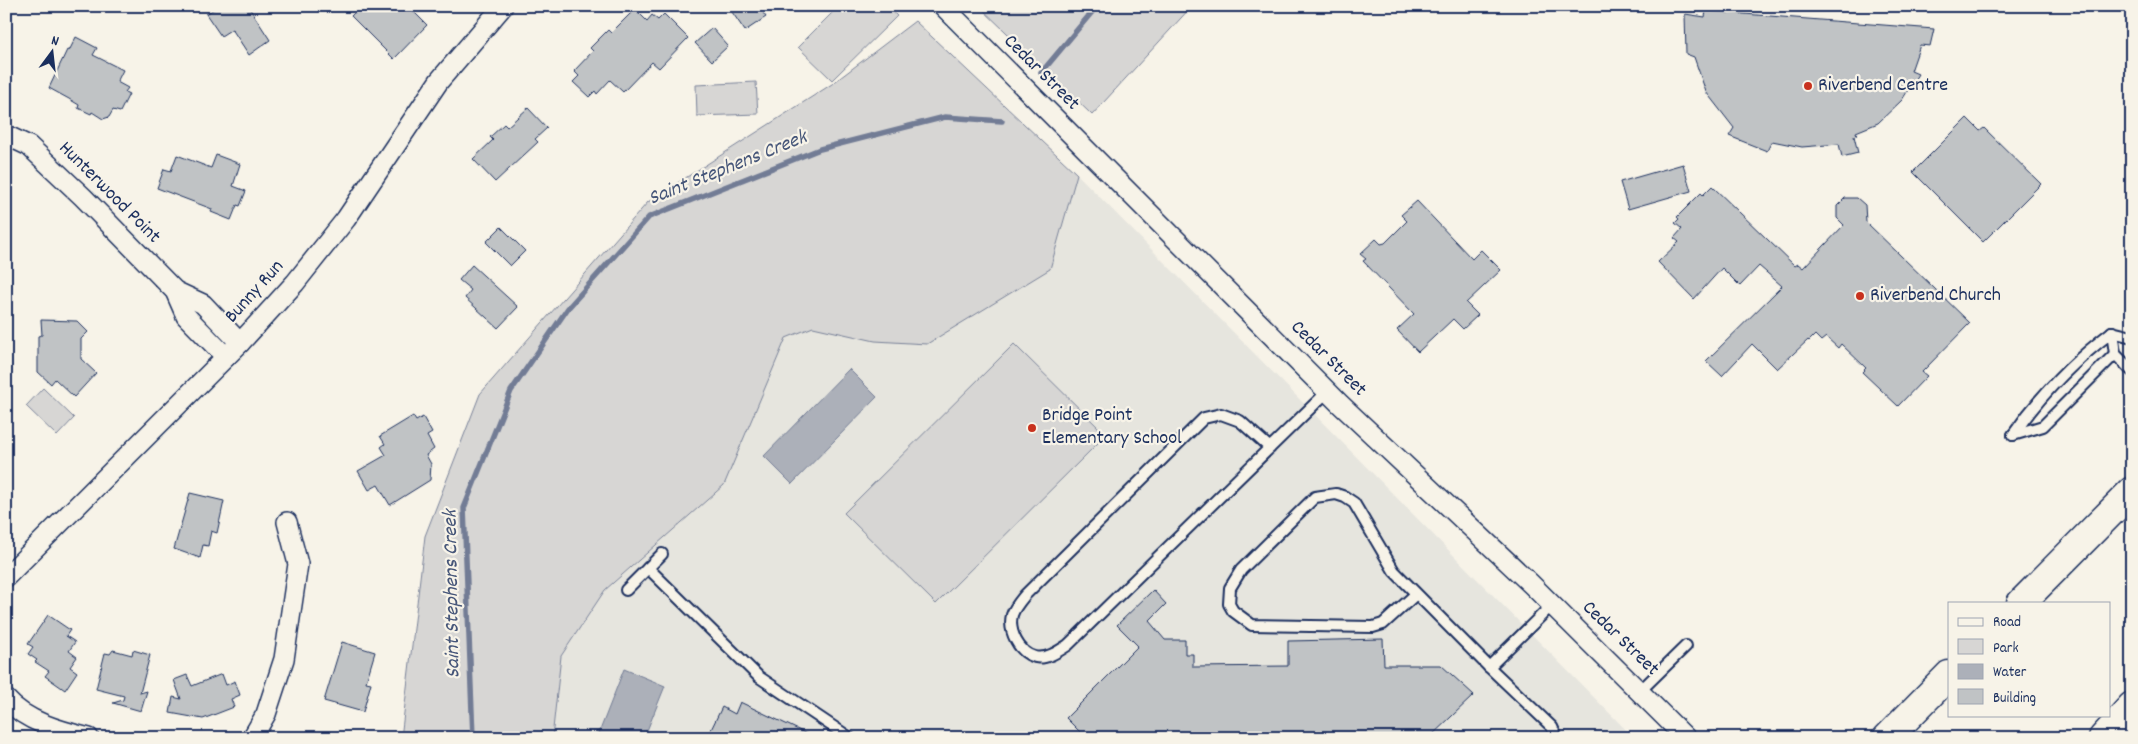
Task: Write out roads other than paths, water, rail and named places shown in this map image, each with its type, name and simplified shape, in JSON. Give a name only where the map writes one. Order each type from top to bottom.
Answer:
[{"type":"highway","points":[[2022,602],[2132,491]]},
{"type":"highway","points":[[1887,738],[1948,676]]},
{"type":"highway","points":[[2104,738],[2132,706]]},
{"type":"street","name":"Bunny Run","points":[[6,577],[226,357],[295,283],[346,219],[439,81],[503,6]]},
{"type":"street","name":"Cedar Street","points":[[943,6],[1328,391],[1552,604],[1686,738]]},
{"type":"street","name":"Hunterwood Point","points":[[6,135],[29,146],[83,197],[175,291],[186,316],[226,357]]},
{"type":"street","name":"Hunterwood Point","points":[[175,291],[203,304],[240,342]]},
{"type":"street","points":[[252,738],[266,714],[284,659],[298,564],[287,522]]},
{"type":"street","points":[[6,699],[45,732],[89,738]]},
{"type":"lane","points":[[2112,332],[2132,337]]},
{"type":"lane","points":[[2112,332],[2115,354],[2132,371]]},
{"type":"lane","points":[[2112,332],[2083,356],[2026,416],[2013,436],[2043,426],[2115,354]]},
{"type":"lane","points":[[1270,448],[1240,421],[1221,414],[1204,418],[1025,595],[1012,615],[1013,633],[1020,647],[1035,657],[1053,655],[1068,646],[1270,448],[1328,391]]},
{"type":"lane","points":[[1416,594],[1383,624],[1373,627],[1252,625],[1233,611],[1228,596],[1234,580],[1241,570],[1295,516],[1315,498],[1336,494],[1354,503],[1394,571],[1489,667],[1552,727],[1557,738]]},
{"type":"lane","points":[[626,590],[662,554]]},
{"type":"lane","points":[[648,568],[759,677],[850,738]]},
{"type":"lane","points":[[1489,667],[1552,604]]},
{"type":"lane","points":[[1640,691],[1686,646]]},
{"type":"water","points":[[849,369],[877,397],[792,484],[764,456]]},
{"type":"water","points":[[624,669],[665,686],[644,738],[597,738]]},
{"type":"waterway","name":"Saint Stephens Creek","points":[[1041,73],[1097,6]]},
{"type":"waterway","name":"Saint Stephens Creek","points":[[473,738],[464,508],[511,391],[568,308],[649,217],[820,149],[945,117],[1002,121]]},
{"type":"place","name":"Riverbend Centre","points":[[1808,86]]},
{"type":"place","name":"Riverbend Church","points":[[1860,296]]},
{"type":"place","name":"Bridge Point Elementary School","points":[[1032,428]]}]
